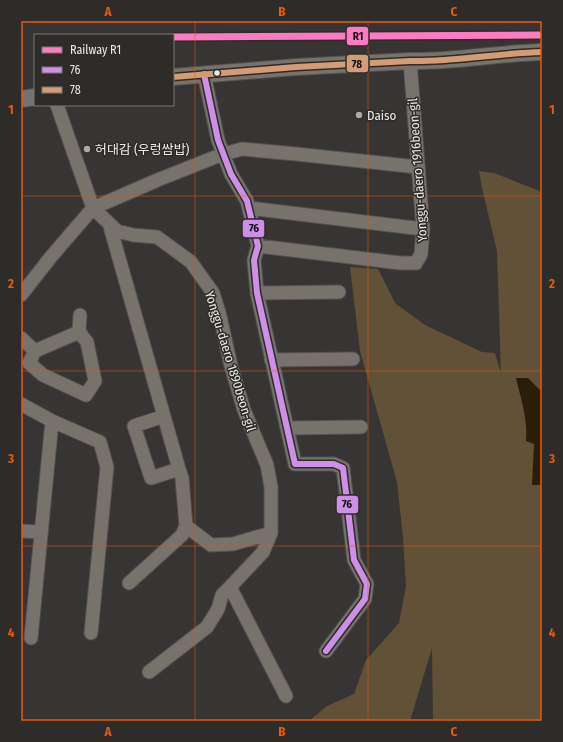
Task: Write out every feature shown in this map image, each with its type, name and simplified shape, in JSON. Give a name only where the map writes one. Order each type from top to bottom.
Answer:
[{"type":"main road","points":[[174,77],[296,67],[410,61],[429,62],[525,52],[542,52]]},
{"type":"main road","points":[[21,99],[34,97]]},
{"type":"street","name":"Yonggu-daero 1916beon-gil","points":[[258,246],[400,263],[416,263],[421,254],[423,229],[410,61]]},
{"type":"street","points":[[204,74],[218,140],[231,174],[247,201],[258,246],[254,260],[257,293],[271,360],[296,464],[334,464],[343,468],[354,560],[366,584],[365,600],[326,651]]},
{"type":"street","name":"Yonggu-daero 1890beon-gil","points":[[57,106],[93,208],[118,231],[133,235],[157,237],[191,262],[213,293],[219,312],[231,366],[244,410],[267,465],[271,487],[271,533],[263,552],[222,595],[218,609],[207,627],[149,672]]},
{"type":"street","points":[[21,294],[93,208],[223,154],[242,149],[418,167]]},
{"type":"street","points":[[249,208],[423,229]]},
{"type":"street","points":[[109,223],[180,469],[186,526],[182,535],[129,583]]},
{"type":"street","points":[[257,293],[339,292]]},
{"type":"street","points":[[78,332],[35,351],[29,363],[43,375],[91,397],[94,381],[87,342],[78,332],[80,315]]},
{"type":"street","points":[[21,338],[35,351]]},
{"type":"street","points":[[271,360],[354,359]]},
{"type":"street","points":[[21,404],[52,421],[100,442],[107,467],[91,633]]},
{"type":"street","points":[[164,416],[134,426],[151,478],[180,469]]},
{"type":"street","points":[[31,638],[52,421]]},
{"type":"street","points":[[287,428],[361,427]]},
{"type":"street","points":[[186,526],[211,545],[232,544],[271,533]]},
{"type":"street","points":[[21,531],[41,532]]},
{"type":"street","points":[[230,587],[286,696]]},
{"type":"shaded area","points":[[479,171],[494,173],[542,192],[542,721],[433,721],[432,648],[410,721],[309,721],[327,706],[354,694],[366,660],[399,623],[406,586],[403,537],[397,482],[360,351],[350,267],[378,269],[395,303],[425,325],[482,352],[495,353],[501,373],[497,251]]},
{"type":"shaded area","points":[[516,378],[528,378],[542,392],[542,485],[532,485],[534,444],[526,441],[525,417]]},
{"type":"rail line","name":"R1","points":[[174,37],[542,35]]},
{"type":"transit line","name":"78","points":[[174,77],[296,67],[443,60],[542,52]]},
{"type":"transit line","name":"76","points":[[204,74],[218,140],[231,174],[247,201],[258,246],[254,260],[257,293],[295,464],[334,464],[343,468],[354,560],[367,584],[365,599],[326,651]]},
{"type":"place","name":"Daiso","points":[[359,115]]},
{"type":"place","name":"허대감 (우렁쌈밥)","points":[[87,149]]}]
